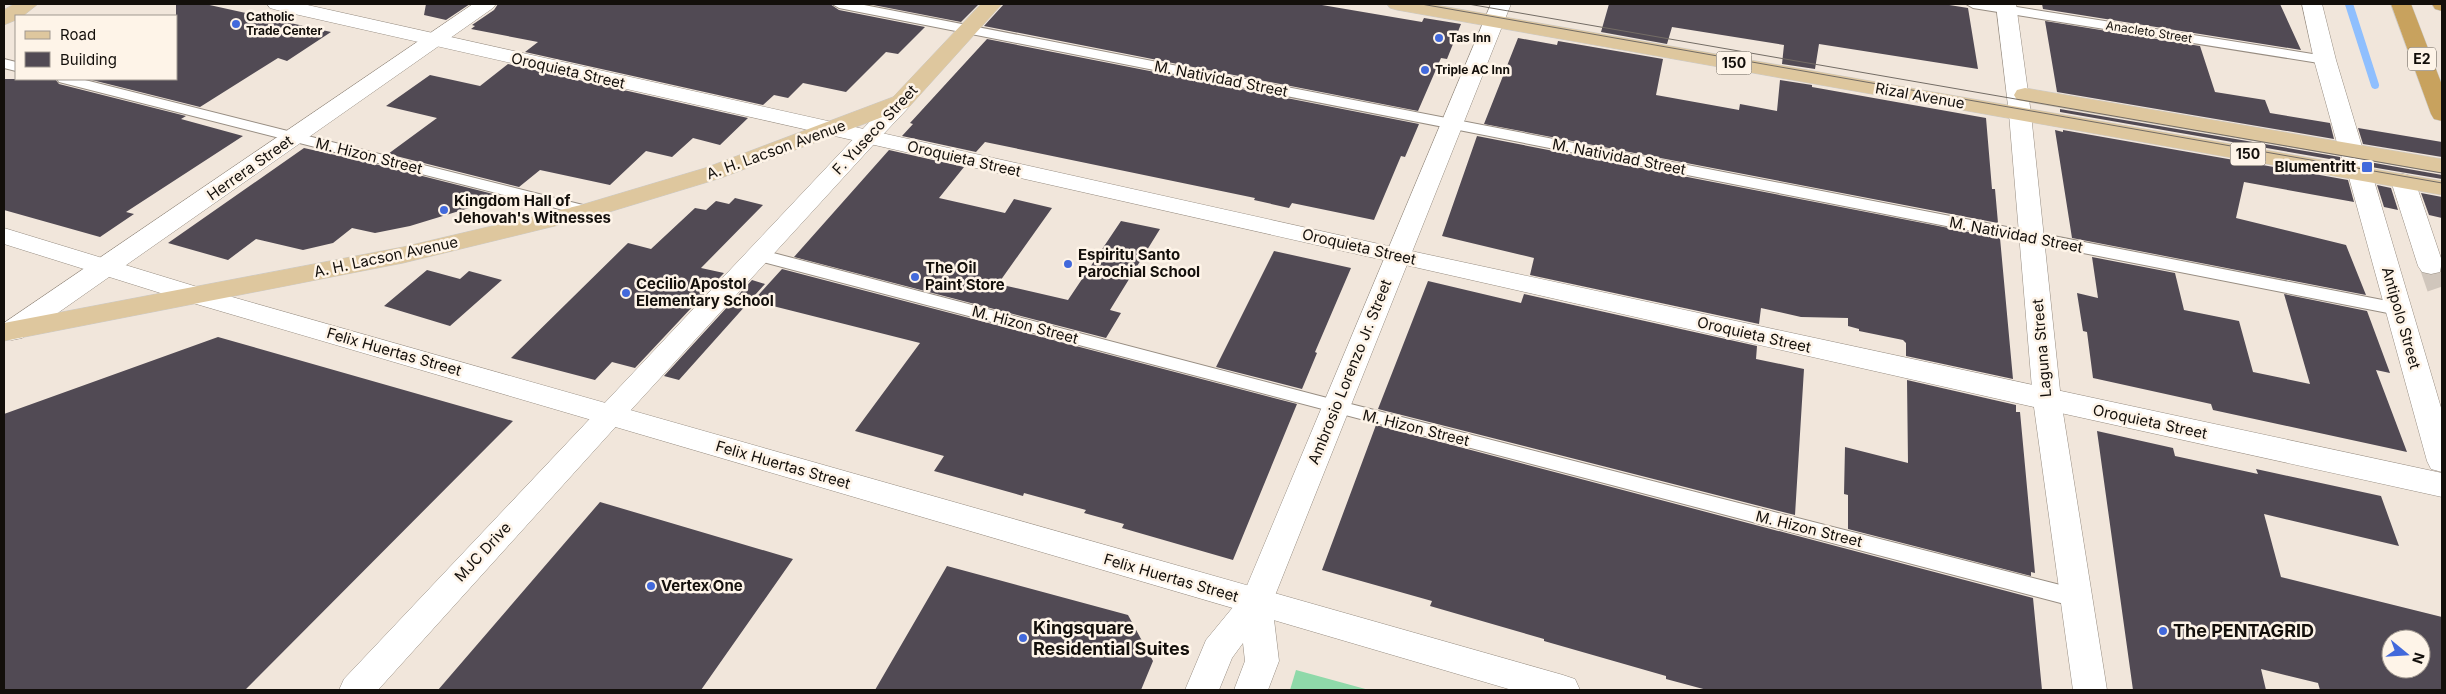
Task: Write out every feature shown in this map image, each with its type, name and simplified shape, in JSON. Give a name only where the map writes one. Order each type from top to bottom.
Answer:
[{"type":"highway","name":"E2","points":[[2401,4],[2442,114]]},
{"type":"main road","points":[[4,19],[28,4]]},
{"type":"main road","name":"F. Yuseco Street","points":[[901,102],[992,4]]},
{"type":"main road","name":"Rizal Avenue","points":[[1398,4],[1496,8],[2019,104],[2356,162],[2442,166]]},
{"type":"main road","name":"A. H. Lacson Avenue","points":[[8,332],[403,255],[586,211],[713,173],[833,130],[901,102]]},
{"type":"main road","name":"Rizal Avenue","points":[[2019,104],[2311,139],[2356,162],[2403,182],[2442,188]]},
{"type":"street","name":"Oroquieta Street","points":[[277,4],[1397,256],[2047,400],[2442,485]]},
{"type":"street","name":"Herrera Street","points":[[8,332],[105,268],[486,4]]},
{"type":"street","name":"Antipolo Street","points":[[2312,4],[2325,60],[2442,461]]},
{"type":"street","name":"Laguna Street","points":[[2006,6],[2019,104],[2047,400],[2090,690]]},
{"type":"street","name":"Ambrosio Lorenzo Jr. Street","points":[[1256,603],[1451,124],[1496,8]]},
{"type":"street","name":"F. Yuseco Street","points":[[610,415],[901,102]]},
{"type":"street","points":[[2403,182],[2431,266]]},
{"type":"street","name":"Felix Huertas Street","points":[[4,236],[195,295],[1256,603],[1563,690]]},
{"type":"street","name":"MJC Drive","points":[[356,690],[610,415]]},
{"type":"street","points":[[1202,690],[1218,650],[1256,603]]},
{"type":"street","points":[[1251,690],[1262,661],[1256,603]]},
{"type":"lane","name":"M. Natividad Street","points":[[839,4],[2398,309]]},
{"type":"lane","name":"Anacleto Street","points":[[1973,4],[2006,6],[2325,60]]},
{"type":"lane","name":"M. Hizon Street","points":[[68,80],[586,211]]},
{"type":"lane","name":"M. Hizon Street","points":[[758,255],[1335,407],[2076,598]]},
{"type":"green space","points":[[1296,670],[1369,690],[1290,690]]},
{"type":"building","points":[[176,4],[205,4],[331,32],[287,61],[278,58],[200,107],[92,80],[178,80],[178,15],[176,15]]},
{"type":"building","points":[[426,4],[470,4],[446,20],[424,15]]},
{"type":"building","points":[[498,4],[830,4],[839,10],[925,27],[898,54],[886,52],[846,92],[803,83],[788,98],[774,95],[763,105],[525,52],[538,42],[471,29],[475,26],[472,25],[494,10]]},
{"type":"building","points":[[868,4],[979,4],[961,22]]},
{"type":"building","points":[[1004,4],[1316,4],[1422,22],[1424,18],[1461,24],[1447,59],[1441,58],[1418,111],[984,26]]},
{"type":"building","points":[[1609,4],[1943,4],[1968,8],[1978,69],[1819,44],[1815,69],[1782,64],[1784,45],[1672,27],[1667,44],[1601,32]]},
{"type":"building","points":[[2042,4],[2280,4],[2301,50],[2043,9]]},
{"type":"building","points":[[2045,21],[2200,46],[2215,92],[2265,100],[2270,113],[2330,123],[2334,139],[2057,92]]},
{"type":"building","points":[[1518,38],[1557,45],[1558,41],[1663,59],[1656,95],[1739,110],[1740,104],[1777,111],[1780,80],[1986,118],[1992,189],[1995,189],[1998,223],[1484,124]]},
{"type":"building","points":[[987,39],[1419,124],[1405,157],[1401,156],[1374,220],[1292,203],[1289,208],[1254,200],[1255,198],[985,142],[976,152],[902,136],[913,124],[910,123]]},
{"type":"building","points":[[508,64],[748,118],[720,145],[693,138],[672,157],[646,151],[610,185],[540,170],[519,187],[388,154],[437,118],[386,106],[430,75],[480,86]]},
{"type":"building","points":[[4,79],[56,80],[59,84],[186,116],[181,119],[243,136],[126,212],[134,214],[100,237],[4,210]]},
{"type":"building","points":[[2060,109],[2340,157],[2341,161],[2060,112]]},
{"type":"building","points":[[2358,128],[2442,142],[2442,157],[2363,144]]},
{"type":"building","points":[[2055,130],[2348,180],[2354,202],[2244,182],[2236,218],[2346,245],[2366,295],[2072,238]]},
{"type":"building","points":[[1477,136],[2000,238],[2013,379],[1906,356],[1906,343],[1903,340],[1859,331],[1859,329],[1848,326],[1848,318],[1801,317],[1761,308],[1759,324],[1530,275],[1534,258],[1442,236]]},
{"type":"building","points":[[304,148],[505,197],[410,226],[375,233],[352,228],[333,243],[303,250],[256,239],[228,260],[168,243]]},
{"type":"building","points":[[889,150],[964,167],[939,198],[1005,213],[1014,199],[1052,208],[998,284],[1068,300],[1121,221],[1160,229],[1110,310],[1121,313],[1106,338],[794,257]]},
{"type":"building","points":[[2369,162],[2442,175],[2442,179],[2371,167]]},
{"type":"building","points":[[2377,185],[2391,188],[2398,210],[2384,207]]},
{"type":"building","points":[[2421,193],[2442,197],[2442,218],[2429,215]]},
{"type":"building","name":"Cecilio Apostol Elementary School","points":[[735,198],[763,205],[701,268],[724,273],[635,368],[612,362],[595,380],[511,358],[628,243],[651,249],[695,208],[706,210],[716,201],[729,204]]},
{"type":"building","points":[[1274,251],[1351,268],[1315,352],[1317,353],[1302,389],[1216,367]]},
{"type":"building","points":[[2092,257],[2175,273],[2184,310],[2239,321],[2253,372],[2310,384],[2284,294],[2367,311],[2390,373],[2376,370],[2407,452],[2213,410],[2211,404],[2093,378],[2087,332],[2083,331],[2077,293],[2098,298]]},
{"type":"building","points":[[782,269],[1297,404],[1233,560],[1122,528],[1124,524],[1084,513],[1086,510],[1024,493],[1023,496],[934,471],[944,456],[855,431],[920,343],[753,301]]},
{"type":"building","points":[[427,270],[460,279],[469,271],[502,280],[450,326],[384,306]]},
{"type":"building","points":[[752,280],[765,284],[679,380],[664,376]]},
{"type":"building","points":[[1428,281],[1521,303],[1524,294],[1757,346],[1756,359],[1804,369],[1795,515],[1378,409]]},
{"type":"building","points":[[218,337],[513,421],[245,690],[4,690],[4,414]]},
{"type":"building","points":[[1907,380],[2016,405],[2016,412],[2020,412],[2035,573],[2031,572],[2031,576],[1848,529],[1848,495],[1844,494],[1845,447],[1908,463]]},
{"type":"building","points":[[1376,425],[2033,598],[2042,690],[1707,690],[1666,679],[1666,676],[1544,641],[1544,639],[1430,606],[1432,601],[1322,570]]},
{"type":"building","points":[[2097,431],[2173,448],[2175,456],[2258,474],[2256,469],[2381,496],[2399,546],[2264,514],[2281,577],[2442,617],[2442,690],[2320,690],[2318,683],[2261,669],[2266,690],[2133,690]]},
{"type":"building","name":"Vertex One","points":[[600,502],[793,559],[701,690],[438,690]]},
{"type":"building","name":"Kingsquare Residential Suites","points":[[947,566],[1128,615],[1153,661],[1141,690],[875,690]]},
{"type":"waterway","points":[[2349,4],[2375,85]]},
{"type":"tunnel","points":[[2431,266],[2442,298]]},
{"type":"tram line","points":[[1421,4],[2442,183]]},
{"type":"tram line","points":[[1468,4],[2442,173]]},
{"type":"place","name":"Catholic Trade Center","points":[[236,24]]},
{"type":"place","name":"Tas Inn","points":[[1439,38]]},
{"type":"place","name":"Triple AC Inn","points":[[1425,70]]},
{"type":"place","name":"Blumentritt","points":[[2367,167]]},
{"type":"place","name":"Kingdom Hall of Jehovah's Witnesses","points":[[444,210]]},
{"type":"place","name":"Espiritu Santo Parochial School","points":[[1068,264]]},
{"type":"place","name":"The Oil Paint Store","points":[[915,277]]},
{"type":"place","name":"Cecilio Apostol Elementary School","points":[[626,293]]},
{"type":"place","name":"Vertex One","points":[[651,586]]},
{"type":"place","name":"The PENTAGRID","points":[[2163,631]]},
{"type":"place","name":"Kingsquare Residential Suites","points":[[1023,638]]}]
